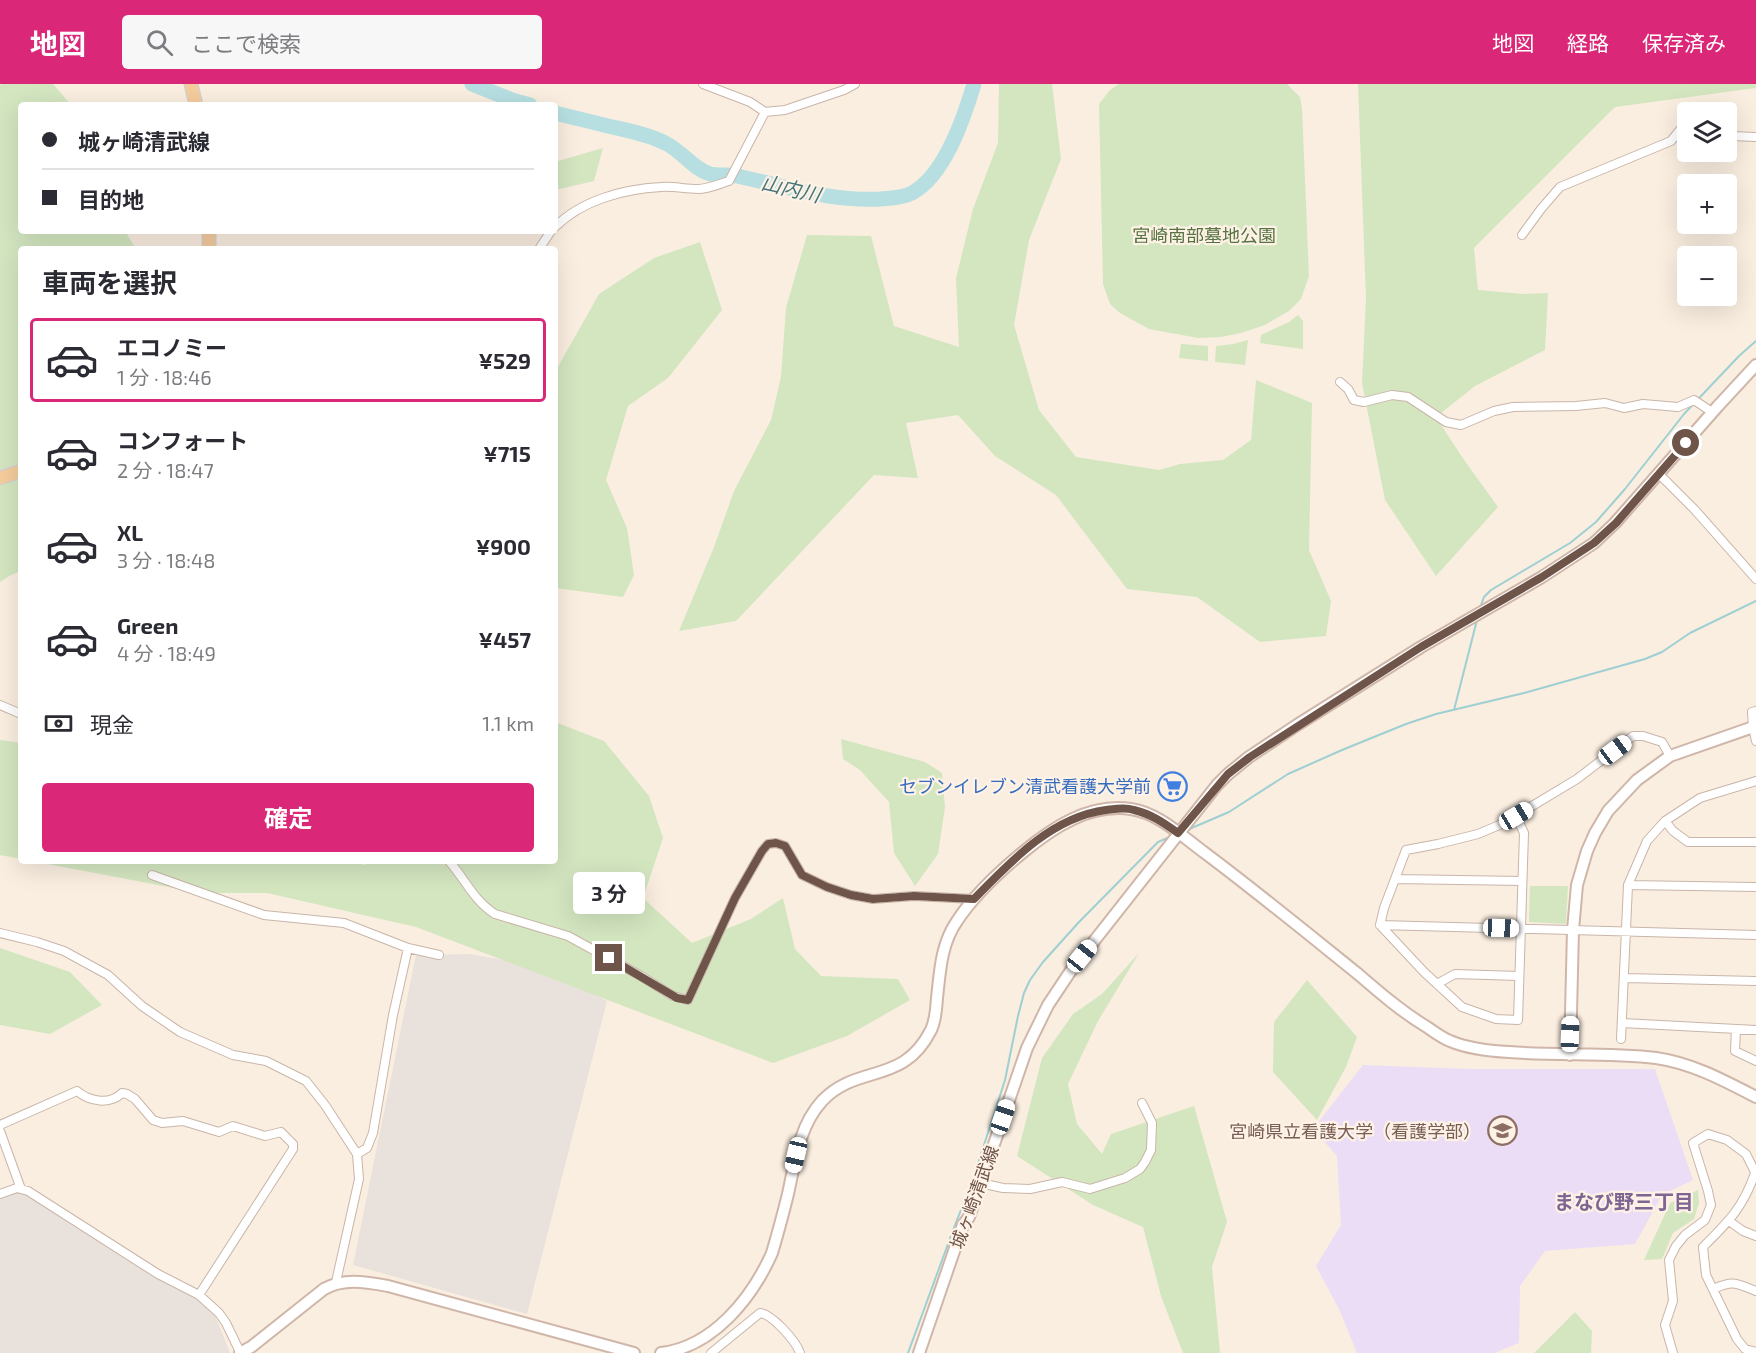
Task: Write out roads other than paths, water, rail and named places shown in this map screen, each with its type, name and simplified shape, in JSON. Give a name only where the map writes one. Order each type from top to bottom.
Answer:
[{"type":"main road","points":[[191,84],[195,102]]},
{"type":"main road","points":[[0,478],[18,472]]},
{"type":"street","points":[[703,84],[750,102],[765,112],[785,110],[855,84]]},
{"type":"street","points":[[558,224],[570,214],[585,206],[622,193],[663,187],[706,188],[729,181],[765,112]]},
{"type":"street","points":[[1522,235],[1560,187],[1671,141],[1677,134]]},
{"type":"street","points":[[1737,136],[1756,137]]},
{"type":"street","name":"城ヶ崎清武線","points":[[919,1353],[1027,1048],[1048,1005],[1072,969],[1228,774],[1250,757],[1421,647],[1542,577],[1594,543],[1616,523],[1712,412],[1756,366]]},
{"type":"street","points":[[1340,382],[1348,389],[1354,400],[1364,402],[1392,395],[1408,397],[1446,422],[1461,425],[1494,411],[1513,407],[1605,403],[1624,408],[1643,404],[1678,407],[1694,400],[1712,412]]},
{"type":"street","points":[[1659,474],[1695,510],[1756,579]]},
{"type":"street","points":[[0,705],[18,713]]},
{"type":"street","points":[[1756,711],[1752,712],[1756,741]]},
{"type":"street","points":[[1570,1055],[1577,885],[1595,833],[1608,810],[1637,780],[1670,756],[1754,727]]},
{"type":"street","points":[[1380,925],[1406,849],[1478,834],[1504,823],[1577,779],[1634,736],[1643,736],[1662,742],[1670,756]]},
{"type":"street","points":[[1621,1039],[1628,885],[1647,841],[1665,821],[1700,798],[1756,781]]},
{"type":"street","points":[[661,1353],[685,1348],[697,1341],[728,1318],[742,1304],[772,1253],[806,1122],[822,1101],[846,1083],[859,1077],[888,1071],[911,1058],[920,1048],[932,1029],[940,966],[948,938],[956,922],[974,899],[1015,859],[1061,824],[1081,815],[1114,809],[1132,809],[1181,830],[1407,1015],[1448,1041],[1476,1050],[1661,1059],[1696,1069],[1756,1097]]},
{"type":"street","points":[[1380,925],[1390,938],[1462,1007],[1496,1019],[1518,1020],[1524,833],[1516,816]]},
{"type":"street","points":[[1665,821],[1673,831],[1688,842],[1756,842]]},
{"type":"street","points":[[451,864],[472,894],[495,914],[568,936],[677,998],[688,1000],[735,898],[768,844],[776,843],[785,846],[802,875],[851,895],[873,899],[914,896],[974,899]]},
{"type":"street","points":[[152,875],[264,915],[344,923],[408,948],[439,955]]},
{"type":"street","points":[[1395,879],[1522,881]]},
{"type":"street","points":[[1628,885],[1756,887]]},
{"type":"street","points":[[1380,925],[1756,935]]},
{"type":"street","points":[[0,933],[64,951],[108,975],[142,1006],[180,1032],[233,1055],[266,1061],[306,1081],[325,1105],[357,1154],[359,1179],[336,1282]]},
{"type":"street","points":[[357,1154],[367,1148],[373,1133],[393,1014],[408,948]]},
{"type":"street","points":[[1437,984],[1455,974],[1519,976]]},
{"type":"street","points":[[1624,978],[1756,981]]},
{"type":"street","points":[[1622,1023],[1756,1030]]},
{"type":"street","points":[[1736,1029],[1735,1051],[1756,1061]]},
{"type":"street","points":[[0,1125],[77,1091],[84,1097],[107,1101],[116,1100],[122,1094],[127,1094],[135,1099],[153,1120],[162,1123],[183,1122],[219,1132],[233,1126],[265,1136],[281,1132],[293,1144],[293,1149],[199,1295]]},
{"type":"street","points":[[980,1182],[1003,1188],[1030,1189],[1062,1182],[1090,1189],[1125,1178],[1140,1169],[1151,1150],[1152,1123],[1142,1103]]},
{"type":"street","points":[[0,1131],[21,1189]]},
{"type":"street","points":[[1673,1353],[1665,1325],[1673,1301],[1669,1260],[1680,1240],[1705,1220],[1711,1205],[1693,1143],[1708,1134],[1727,1140],[1746,1154],[1756,1173],[1749,1191],[1729,1221],[1702,1247],[1704,1267],[1737,1340],[1745,1349],[1756,1352]]},
{"type":"street","points":[[0,1194],[17,1188],[28,1191],[158,1274],[199,1295],[219,1312],[240,1353],[251,1347],[324,1288],[336,1282],[363,1282],[388,1286],[634,1353]]},
{"type":"street","points":[[1729,1221],[1743,1232],[1756,1236]]},
{"type":"street","points":[[1713,1289],[1736,1283],[1756,1291]]},
{"type":"street","points":[[711,1353],[757,1314],[763,1313],[788,1335],[800,1353]]},
{"type":"waterway","name":"山内川","points":[[472,84],[519,102]]},
{"type":"waterway","name":"山内川","points":[[558,114],[635,132],[658,140],[671,146],[698,168],[710,174],[737,176],[826,196],[881,199],[901,197],[912,193],[924,185],[934,173],[959,129],[974,84]]},
{"type":"waterway","points":[[1480,608],[1484,597],[1491,590],[1570,543],[1596,522],[1684,414],[1756,341]]},
{"type":"waterway","points":[[1187,830],[1229,812],[1288,774],[1406,724],[1645,659],[1662,652],[1690,633],[1756,601]]},
{"type":"waterway","points":[[1454,710],[1477,620]]},
{"type":"waterway","points":[[908,1353],[972,1182],[1005,1080],[1018,1016],[1030,980],[1079,922],[1158,842],[1170,837]]},
{"type":"place","name":"セブンイレブン清武看護大学前","points":[[1172,786]]},
{"type":"place","name":"宮崎県立看護大学（看護学部）","points":[[1502,1131]]},
{"type":"district","name":"まなび野三丁目","points":[[1624,1201]]},
{"type":"park label","name":"宮崎南部墓地公園","points":[[1204,235]]}]
